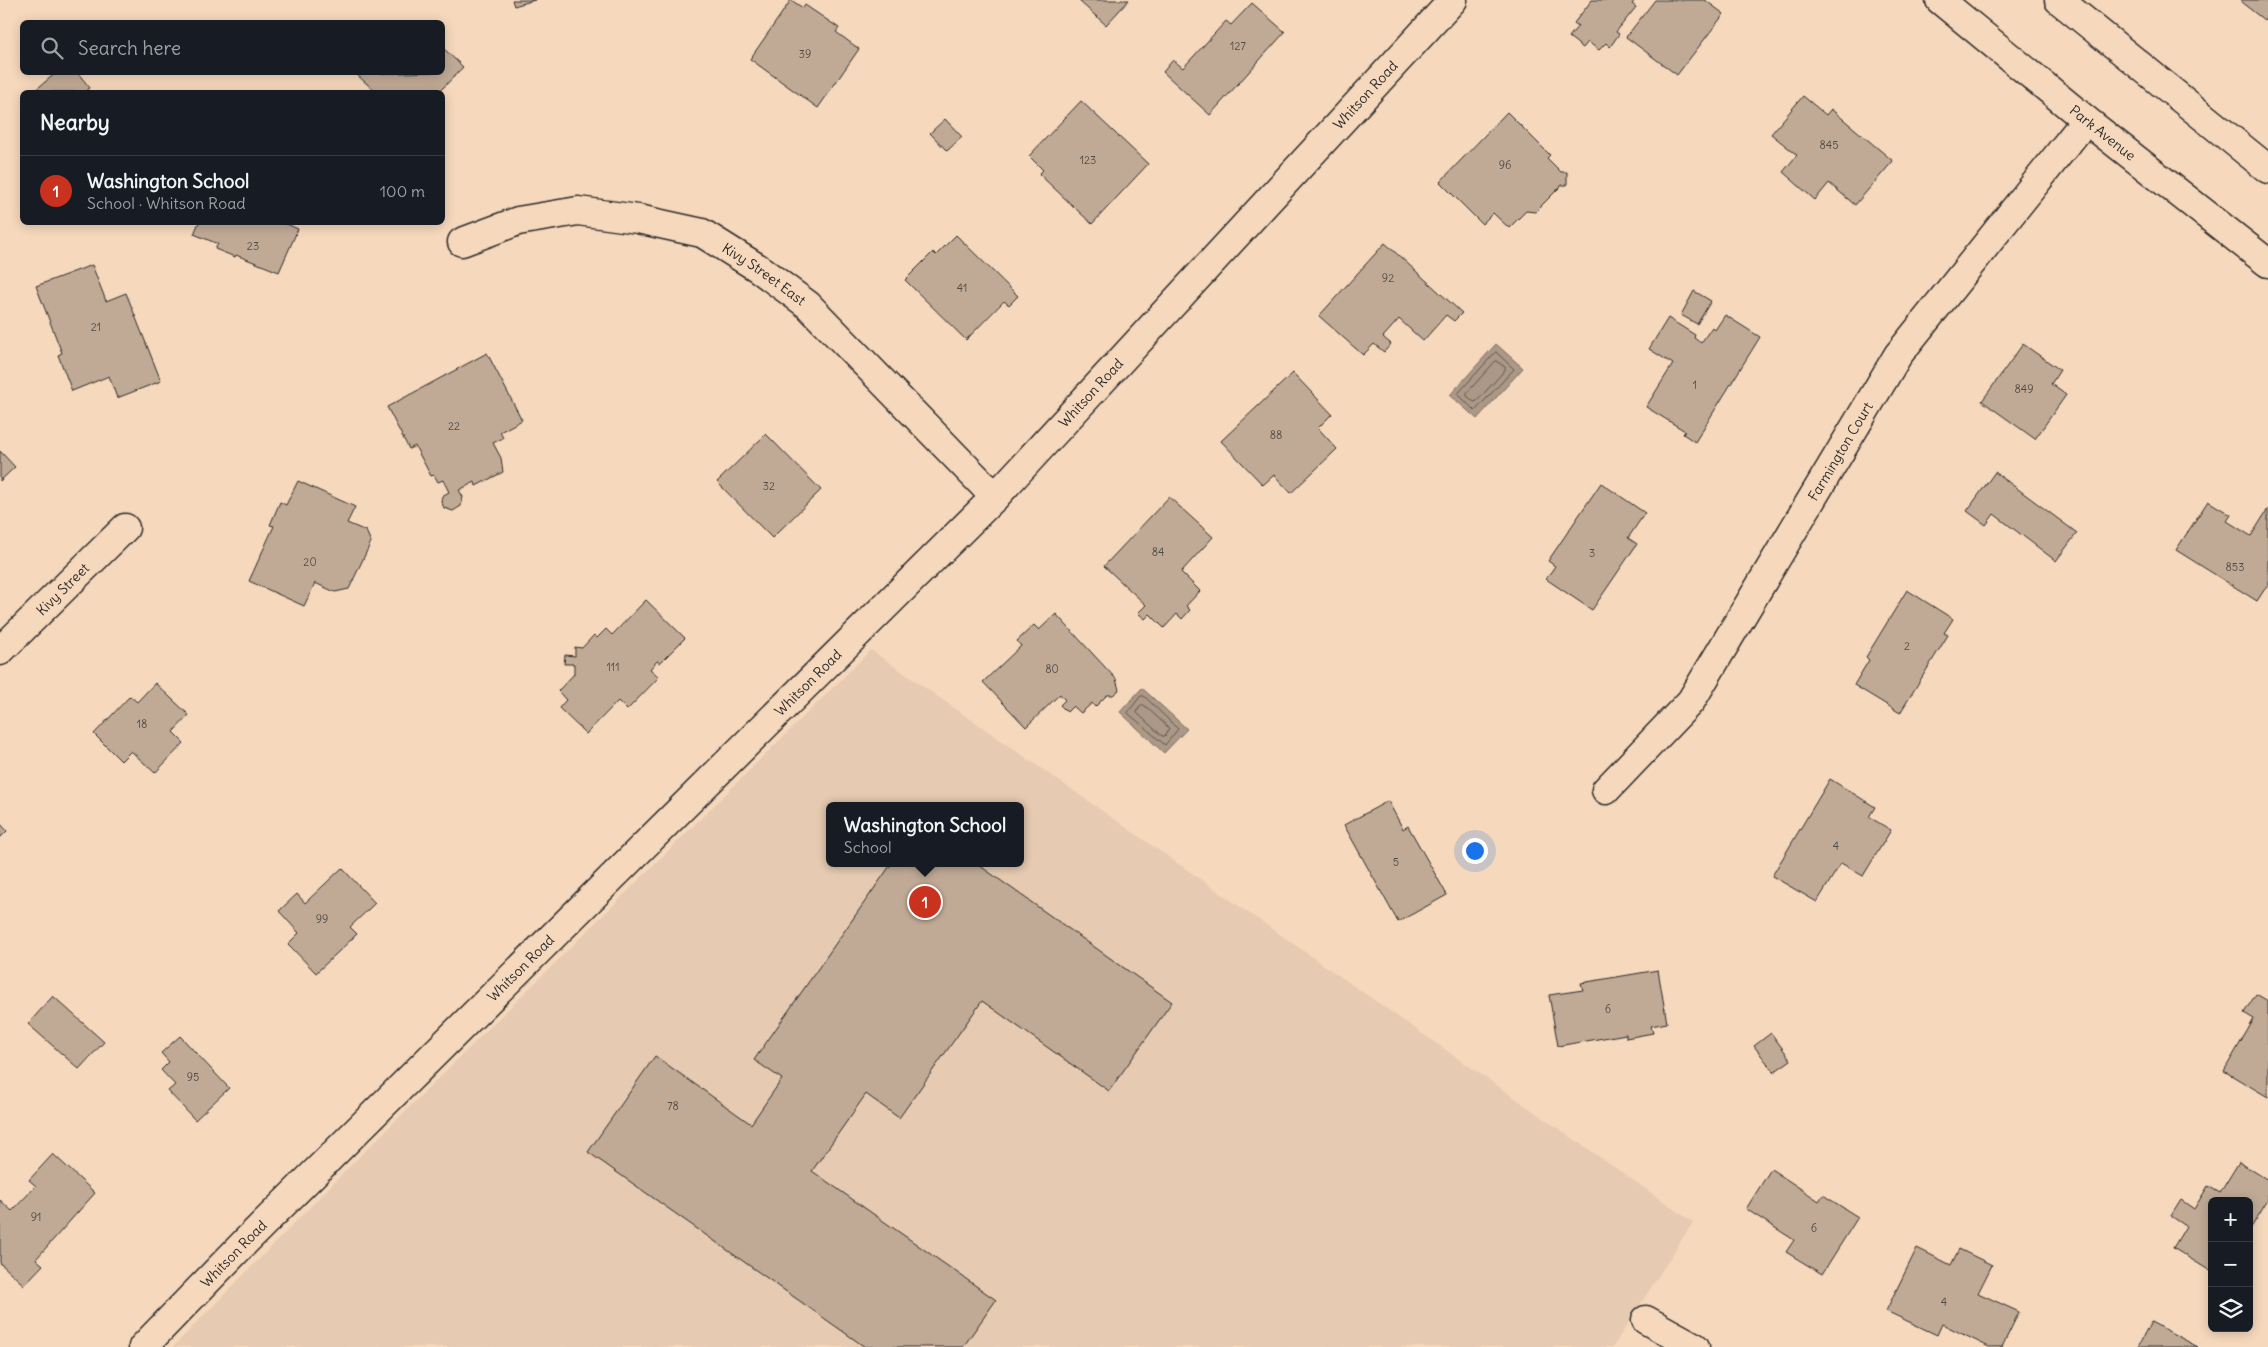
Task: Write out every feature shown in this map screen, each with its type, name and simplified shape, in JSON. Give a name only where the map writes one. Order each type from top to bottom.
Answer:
[{"type":"street","name":"Whitson Road","points":[[143,1347],[246,1241],[995,497],[1453,0]]},
{"type":"street","name":"Park Avenue","points":[[1940,0],[2086,120],[2268,263]]},
{"type":"street","points":[[2059,0],[2268,170]]},
{"type":"street","name":"Farmington Court","points":[[1606,790],[1691,701],[1898,356],[2086,120]]},
{"type":"street","name":"Kivy Street East","points":[[462,242],[518,220],[578,211],[638,219],[702,233],[758,268],[808,305],[995,497]]},
{"type":"street","name":"Kivy Street","points":[[0,651],[126,528]]},
{"type":"street","points":[[1646,1320],[1695,1347]]},
{"type":"shaded area","points":[[871,650],[1693,1222],[1613,1347],[173,1347],[362,1154]]},
{"type":"water","points":[[1496,344],[1523,368],[1477,419],[1450,395]]},
{"type":"water","points":[[1142,688],[1187,729],[1164,753],[1120,712]]},
{"type":"building","points":[[512,0],[535,0],[514,6]]},
{"type":"building","points":[[791,0],[803,8],[805,5],[839,28],[836,32],[859,49],[818,108],[750,59]]},
{"type":"building","points":[[1080,0],[1129,0],[1106,25]]},
{"type":"building","points":[[1592,0],[1635,0],[1632,4],[1636,7],[1616,32],[1619,34],[1610,47],[1606,43],[1599,50],[1588,42],[1583,48],[1569,37],[1578,26],[1574,23]]},
{"type":"building","points":[[1655,0],[1705,0],[1724,14],[1677,75],[1626,37]]},
{"type":"building","points":[[2242,0],[2268,0],[2268,14],[2264,20],[2241,2]]},
{"type":"building","points":[[1252,3],[1285,32],[1210,115],[1163,72],[1173,60],[1183,68],[1226,21],[1231,25]]},
{"type":"building","points":[[445,50],[463,67],[441,90],[374,90],[357,75],[445,75]]},
{"type":"building","points":[[53,75],[79,75],[90,88],[88,90],[35,90]]},
{"type":"building","points":[[1803,96],[1826,115],[1831,109],[1893,161],[1855,205],[1829,183],[1815,200],[1783,172],[1797,155],[1771,134]]},
{"type":"building","points":[[1081,101],[1148,164],[1092,224],[1039,174],[1043,170],[1029,156]]},
{"type":"building","points":[[1507,112],[1550,155],[1547,158],[1561,172],[1567,172],[1567,185],[1562,185],[1535,212],[1526,211],[1509,228],[1493,213],[1482,224],[1440,182]]},
{"type":"building","points":[[945,119],[962,137],[947,151],[930,133]]},
{"type":"building","points":[[198,225],[289,225],[298,229],[279,272],[215,249],[218,244],[194,234]]},
{"type":"building","points":[[956,235],[1018,296],[1009,305],[1004,301],[966,340],[905,280],[933,252],[936,255]]},
{"type":"building","points":[[1385,243],[1462,313],[1454,321],[1446,315],[1423,341],[1399,319],[1383,337],[1391,344],[1384,352],[1374,344],[1363,355],[1319,316]]},
{"type":"building","points":[[92,265],[106,301],[126,293],[161,381],[117,398],[109,376],[72,391],[58,355],[62,353],[36,286]]},
{"type":"building","points":[[1694,291],[1711,301],[1697,324],[1681,315]]},
{"type":"building","points":[[1725,315],[1760,337],[1695,442],[1683,434],[1685,431],[1646,407],[1673,364],[1649,349],[1668,318],[1695,335],[1694,338],[1701,343],[1712,327],[1715,330]]},
{"type":"building","points":[[2023,344],[2060,370],[2051,384],[2066,395],[2035,439],[1982,401]]},
{"type":"building","points":[[487,353],[522,420],[500,432],[503,438],[493,443],[501,458],[503,472],[476,486],[475,482],[459,490],[463,497],[461,506],[453,511],[444,508],[441,501],[442,496],[449,492],[443,480],[438,482],[434,475],[431,476],[415,446],[409,449],[387,407]]},
{"type":"building","points":[[1293,373],[1332,414],[1318,428],[1337,449],[1291,493],[1274,475],[1263,485],[1221,441]]},
{"type":"building","points":[[766,434],[821,490],[772,538],[717,482]]},
{"type":"building","points":[[0,451],[15,467],[0,481]]},
{"type":"building","points":[[1995,472],[2077,533],[2056,561],[1994,514],[1986,525],[1967,511]]},
{"type":"building","points":[[298,481],[355,507],[347,523],[366,531],[371,542],[349,589],[335,592],[315,583],[304,606],[249,581],[274,526],[270,525],[280,502],[286,505]]},
{"type":"building","points":[[1601,483],[1645,513],[1628,538],[1637,544],[1592,610],[1546,579],[1555,566],[1548,561]]},
{"type":"building","points":[[1169,497],[1213,537],[1181,572],[1200,591],[1186,606],[1190,610],[1182,619],[1177,614],[1164,628],[1150,614],[1145,619],[1138,613],[1146,605],[1104,566]]},
{"type":"building","points":[[2208,501],[2231,515],[2227,521],[2251,536],[2268,509],[2268,584],[2257,601],[2176,550]]},
{"type":"building","points":[[1907,590],[1953,619],[1944,633],[1948,635],[1900,713],[1854,685],[1869,660],[1866,657]]},
{"type":"building","points":[[646,600],[685,638],[660,663],[657,661],[650,669],[659,677],[627,710],[618,701],[586,734],[559,708],[566,700],[558,691],[574,674],[574,664],[564,664],[565,655],[575,656],[575,647],[582,648],[594,635],[597,638],[606,629],[612,635]]},
{"type":"building","points":[[1056,614],[1116,679],[1119,690],[1113,695],[1107,695],[1095,707],[1092,703],[1081,713],[1073,706],[1067,712],[1060,705],[1065,700],[1060,694],[1026,727],[983,682],[1021,646],[1017,641],[1034,625],[1039,630]]},
{"type":"building","points":[[155,683],[189,715],[173,732],[184,743],[155,773],[131,751],[121,761],[94,734],[130,696],[137,702]]},
{"type":"building","points":[[1830,779],[1875,807],[1869,817],[1891,830],[1863,876],[1841,863],[1817,902],[1772,876]]},
{"type":"building","points":[[1388,801],[1403,829],[1408,826],[1447,895],[1398,922],[1344,825]]},
{"type":"building","points":[[0,823],[7,831],[0,838]]},
{"type":"building","points":[[889,867],[982,867],[1172,1002],[1109,1091],[982,1001],[899,1118],[866,1094],[812,1171],[996,1300],[963,1347],[865,1347],[588,1152],[655,1056],[751,1124],[782,1079],[754,1060]]},
{"type":"building","points":[[342,868],[375,903],[350,927],[357,934],[316,973],[288,944],[299,933],[279,911],[297,894],[305,903]]},
{"type":"building","points":[[1658,970],[1667,1023],[1651,1026],[1653,1033],[1626,1038],[1626,1034],[1558,1046],[1549,995],[1583,990],[1581,983]]},
{"type":"building","points":[[2256,994],[2268,1001],[2268,1097],[2224,1071],[2254,1019],[2244,1013]]},
{"type":"building","points":[[53,996],[104,1042],[79,1069],[28,1024]]},
{"type":"building","points":[[1771,1033],[1791,1060],[1774,1072],[1754,1046]]},
{"type":"building","points":[[180,1036],[229,1088],[195,1120],[168,1091],[175,1085],[161,1070],[169,1062],[161,1053]]},
{"type":"building","points":[[53,1154],[95,1193],[36,1259],[43,1265],[24,1285],[0,1263],[0,1200],[12,1211],[36,1186],[29,1180]]},
{"type":"building","points":[[2239,1162],[2268,1180],[2268,1200],[2253,1224],[2253,1197],[2208,1197],[2208,1270],[2173,1248],[2186,1226],[2171,1216],[2181,1200],[2194,1209],[2208,1186],[2220,1193]]},
{"type":"building","points":[[1771,1169],[1819,1201],[1823,1195],[1858,1217],[1822,1274],[1786,1252],[1794,1240],[1746,1209]]},
{"type":"building","points":[[1917,1248],[1951,1265],[1959,1249],[1992,1265],[1978,1293],[2019,1312],[2002,1347],[1989,1347],[1942,1324],[1937,1335],[1886,1311]]},
{"type":"building","points":[[2151,1322],[2198,1347],[2138,1347]]},
{"type":"place","name":"Washington School","points":[[925,902]]}]
